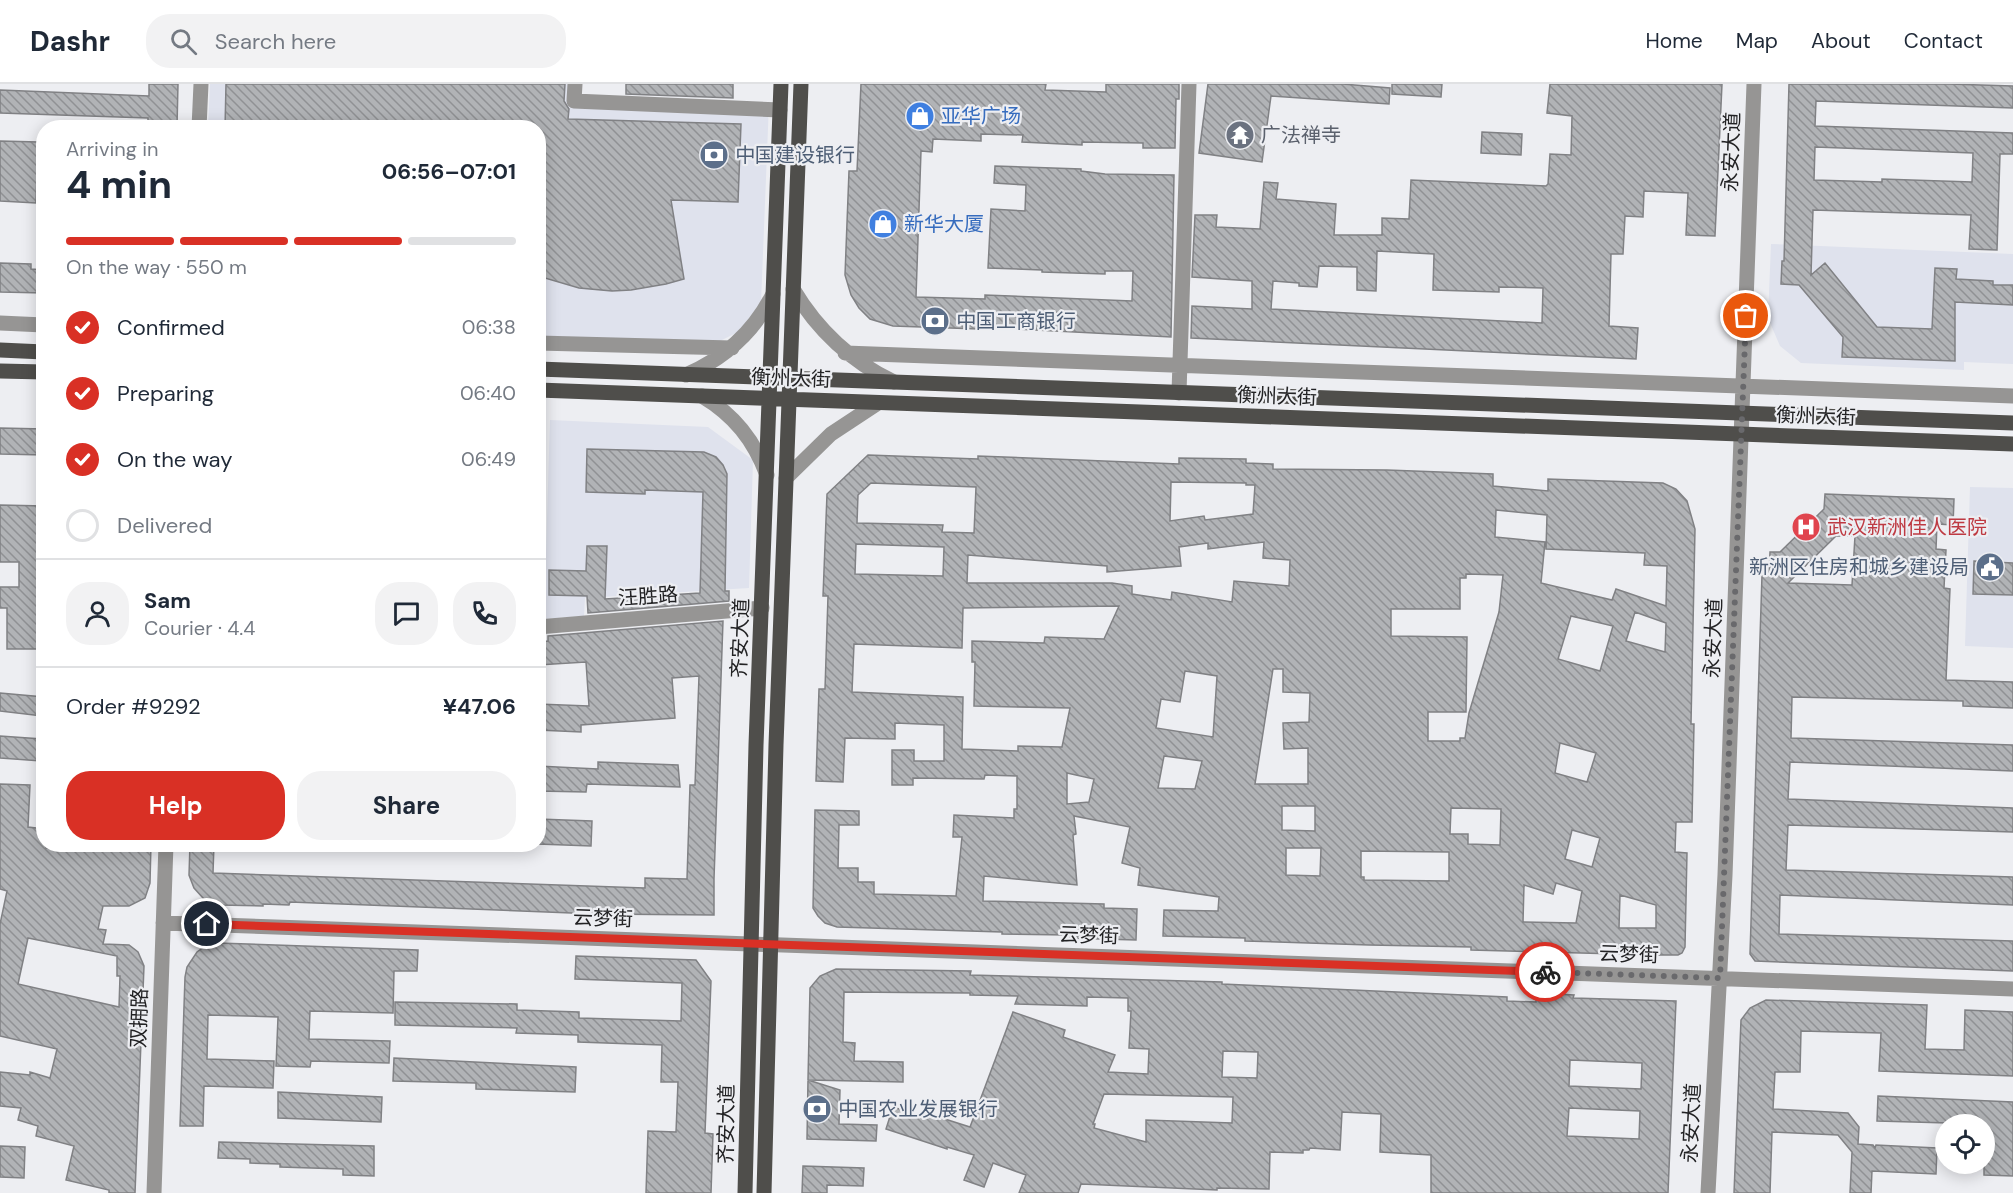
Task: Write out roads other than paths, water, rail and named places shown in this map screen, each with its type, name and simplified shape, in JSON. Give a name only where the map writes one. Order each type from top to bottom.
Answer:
[{"type":"main road","name":"齐安大道","points":[[745,1193],[751,944],[781,84]]},
{"type":"main road","name":"齐安大道","points":[[765,1193],[786,478],[801,84]]},
{"type":"main road","points":[[0,350],[36,352]]},
{"type":"main road","name":"衡州大街","points":[[546,369],[2013,423]]},
{"type":"main road","points":[[0,371],[36,372]]},
{"type":"main road","name":"衡州大街","points":[[546,390],[2013,444]]},
{"type":"street","points":[[199,120],[201,84]]},
{"type":"street","points":[[575,84],[574,101],[780,110]]},
{"type":"street","points":[[1179,393],[1189,84]]},
{"type":"street","name":"永安大道","points":[[1708,1193],[1726,866],[1755,84]]},
{"type":"street","points":[[793,289],[816,324],[845,352],[877,374],[894,382]]},
{"type":"street","points":[[686,375],[702,368],[732,348],[756,323],[773,294]]},
{"type":"street","points":[[0,323],[36,325]]},
{"type":"street","points":[[546,343],[732,348]]},
{"type":"street","points":[[845,352],[2013,396]]},
{"type":"street","points":[[702,396],[726,412],[745,432],[767,475]]},
{"type":"street","points":[[786,478],[831,434],[878,403]]},
{"type":"street","name":"汪胜路","points":[[546,626],[762,608]]},
{"type":"street","name":"双拥路","points":[[154,1193],[166,852]]},
{"type":"street","name":"云梦街","points":[[163,923],[2013,989]]},
{"type":"place","name":"亚华广场","points":[[920,116]]},
{"type":"place","name":"广法禅寺","points":[[1240,135]]},
{"type":"place","name":"中国建设银行","points":[[714,155]]},
{"type":"place","name":"新华大厦","points":[[883,224]]},
{"type":"place","name":"中国工商银行","points":[[935,321]]},
{"type":"place","name":"武汉新洲佳人医院","points":[[1806,527]]},
{"type":"place","name":"新洲区住房和城乡建设局","points":[[1990,567]]},
{"type":"place","name":"中国农业发展银行","points":[[817,1109]]}]
